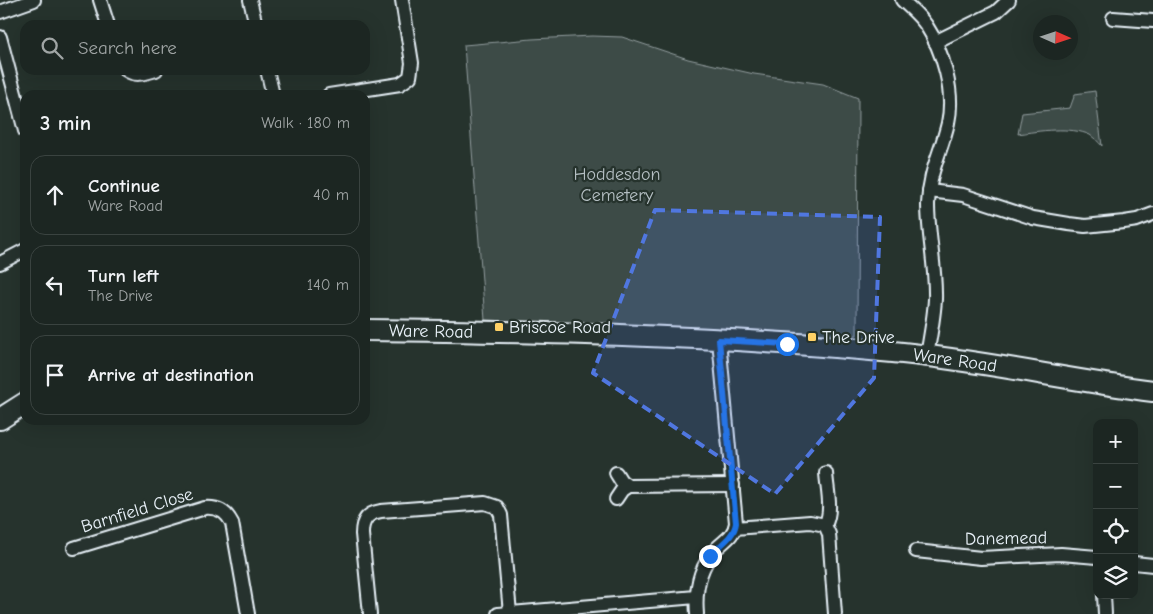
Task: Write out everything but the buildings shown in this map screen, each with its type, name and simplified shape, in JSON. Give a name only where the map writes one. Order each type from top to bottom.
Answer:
[{"type":"main road","name":"Ware Road","points":[[370,330],[719,340],[794,344],[961,359],[1153,391]]},
{"type":"main road","points":[[0,419],[20,407]]},
{"type":"street","points":[[0,12],[34,0]]},
{"type":"street","points":[[100,0],[106,20]]},
{"type":"street","points":[[250,0],[255,20]]},
{"type":"street","points":[[361,90],[400,84],[410,77],[412,67],[402,0]]},
{"type":"street","points":[[902,0],[920,18],[935,42],[946,72],[949,92],[950,112],[932,172],[929,191],[929,231],[935,299],[927,356]]},
{"type":"street","points":[[935,42],[996,12],[1009,0]]},
{"type":"street","points":[[1113,18],[1153,21]]},
{"type":"street","points":[[0,37],[20,111]]},
{"type":"street","points":[[268,75],[272,90]]},
{"type":"street","points":[[929,191],[963,194],[1033,218],[1085,226],[1124,222],[1153,214]]},
{"type":"street","points":[[0,263],[20,253]]},
{"type":"street","points":[[697,614],[696,597],[706,563],[715,550],[730,537],[735,528],[736,517],[719,340]]},
{"type":"street","points":[[616,473],[621,481],[628,486]]},
{"type":"street","points":[[826,474],[829,514],[825,525],[829,534],[836,614]]},
{"type":"street","points":[[616,500],[622,490],[628,486],[733,485]]},
{"type":"street","points":[[370,614],[362,534],[366,517],[381,511],[485,503],[494,505],[501,515],[504,614],[696,597]]},
{"type":"street","name":"Barnfield Close","points":[[74,548],[205,508],[215,508],[227,515],[232,523],[248,614]]},
{"type":"street","points":[[735,528],[810,522],[825,525]]},
{"type":"street","name":"Danemead","points":[[916,551],[981,558],[1062,554],[1093,557]]},
{"type":"street","points":[[1138,563],[1153,565]]},
{"type":"street","points":[[1104,599],[1105,614]]},
{"type":"highlighted area","points":[[655,210],[880,217],[874,378],[775,494],[593,373]]},
{"type":"green space","name":"Hoddesdon Cemetery","points":[[592,36],[622,37],[688,59],[754,74],[823,84],[858,98],[857,335],[485,320],[464,45]]},
{"type":"green space","points":[[1095,91],[1102,146],[1090,135],[1082,132],[1054,130],[1018,134],[1022,113],[1070,108],[1075,94]]},
{"type":"place","name":"Briscoe Road","points":[[499,327]]},
{"type":"place","name":"The Drive","points":[[812,337]]},
{"type":"route","points":[[710,556],[730,537],[736,523],[719,340],[787,344]]}]
